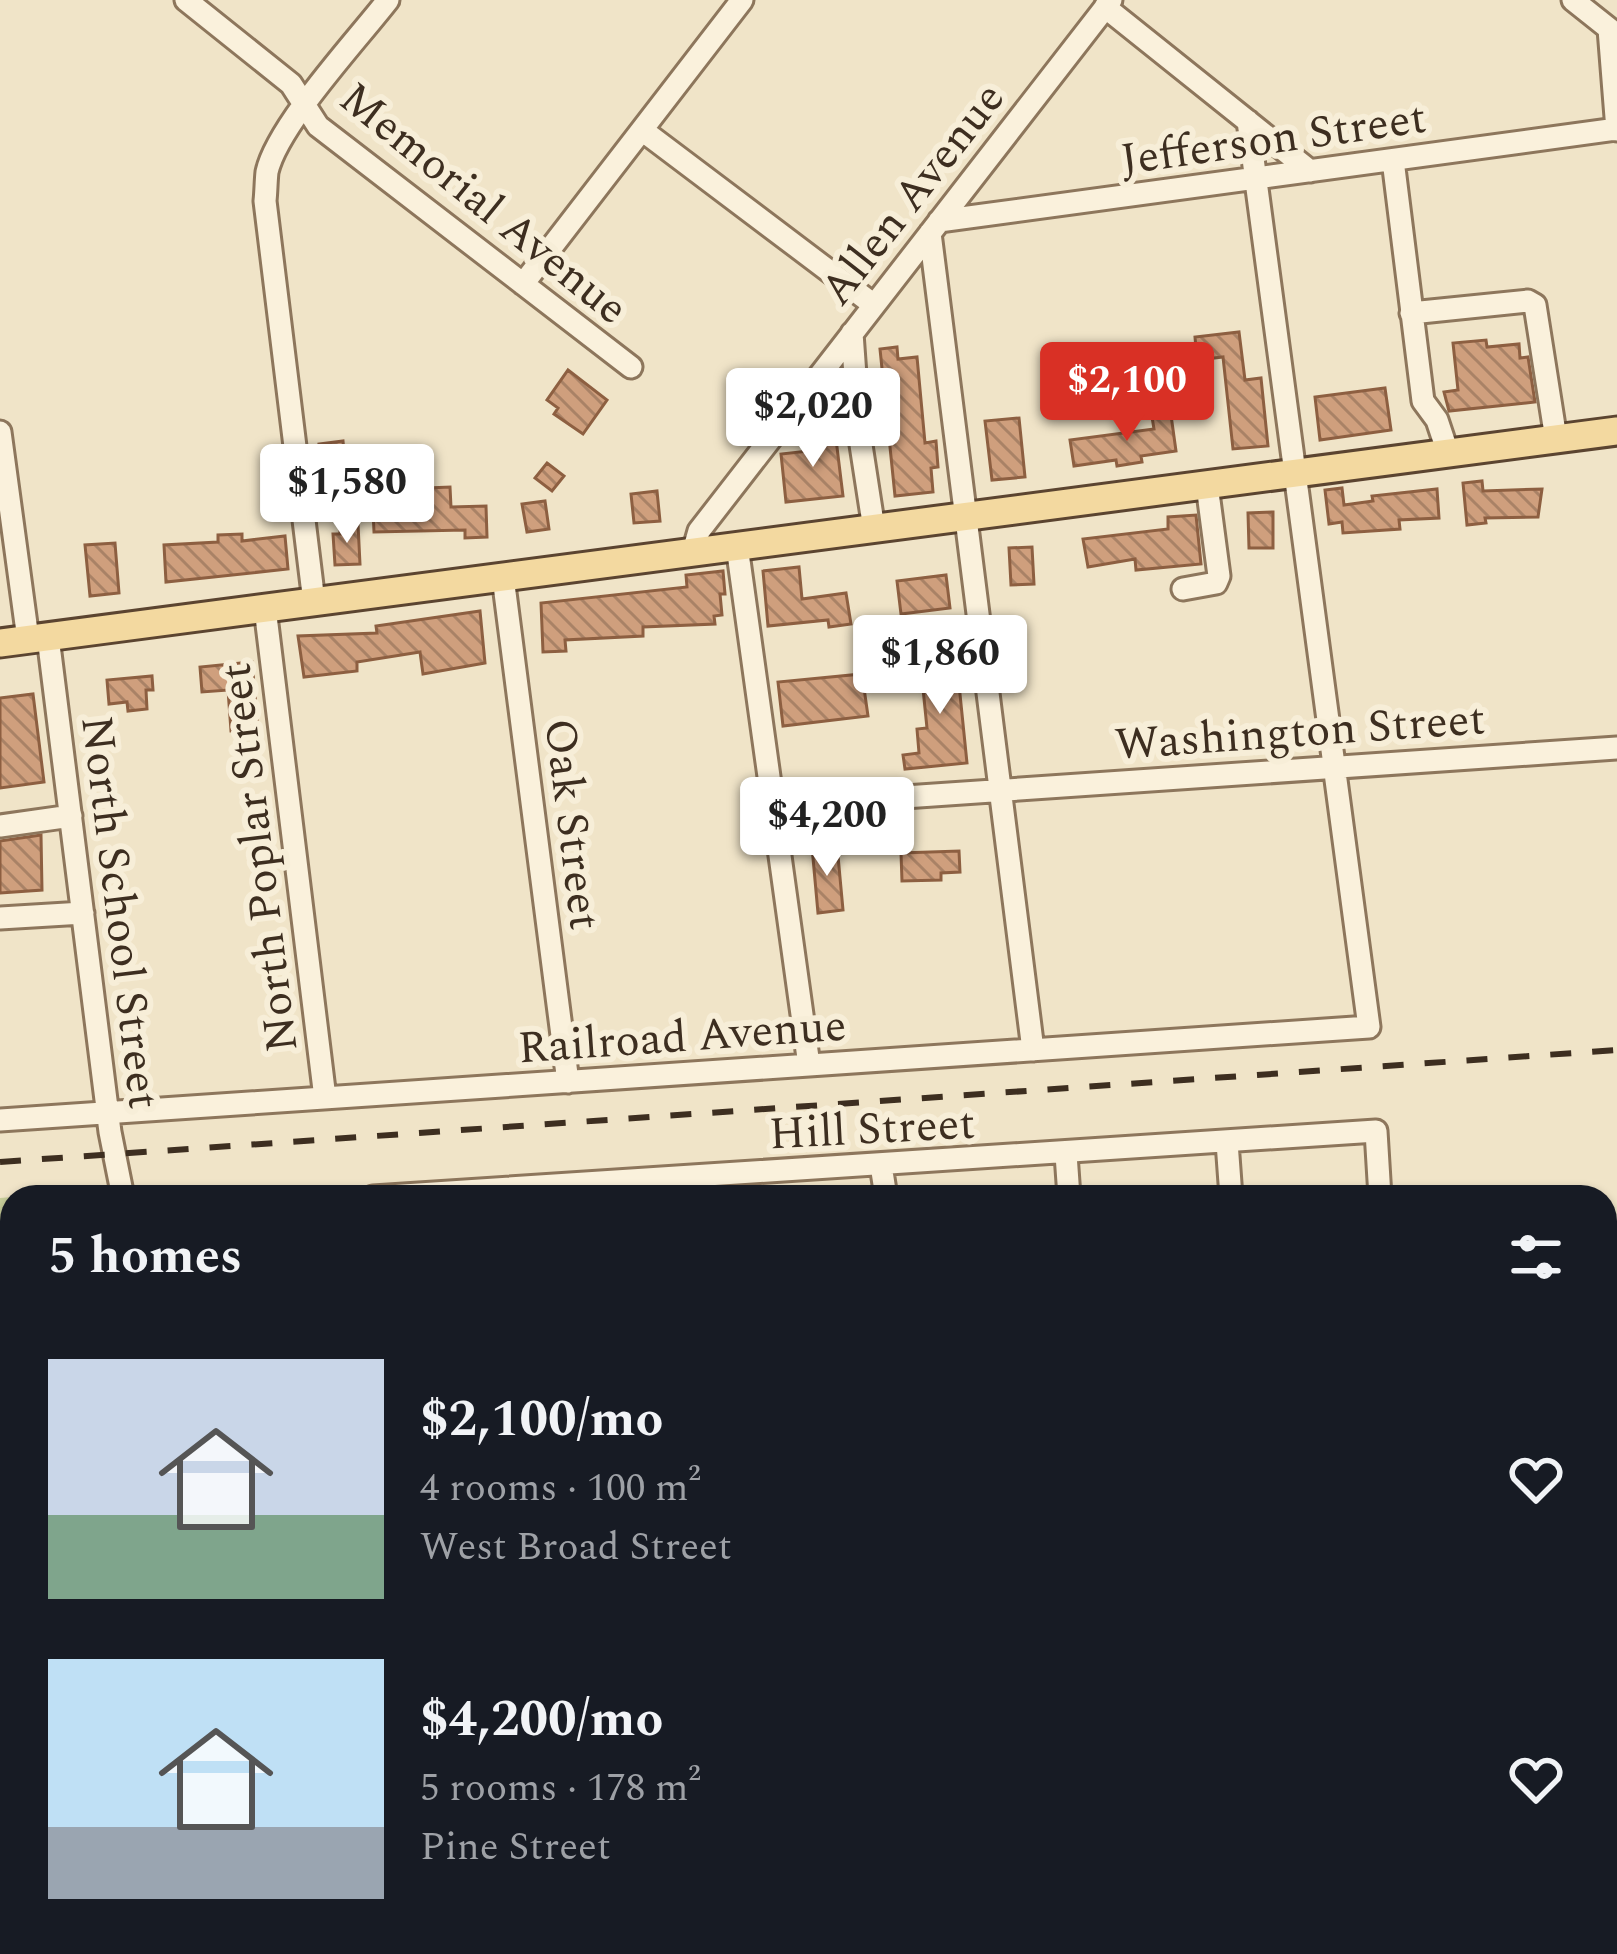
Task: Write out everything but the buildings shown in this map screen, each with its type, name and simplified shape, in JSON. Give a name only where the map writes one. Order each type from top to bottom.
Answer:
[{"type":"main road","points":[[25,640],[1617,431]]},
{"type":"street","name":"Memorial Avenue","points":[[186,0],[291,84],[318,126],[631,367]]},
{"type":"street","points":[[314,602],[266,201],[268,170],[277,147],[304,108],[388,0]]},
{"type":"street","points":[[523,284],[742,0]]},
{"type":"street","points":[[1573,0],[1613,32],[1617,130]]},
{"type":"street","points":[[1108,4],[1310,171]]},
{"type":"street","name":"Allen Avenue","points":[[693,552],[699,531],[1108,4]]},
{"type":"street","points":[[1248,121],[1336,767]]},
{"type":"street","points":[[643,130],[874,305]]},
{"type":"street","name":"Jefferson Street","points":[[935,227],[1617,130]]},
{"type":"street","points":[[1393,160],[1423,400],[1437,420],[1448,453]]},
{"type":"street","points":[[935,227],[1033,1050]]},
{"type":"street","points":[[1412,313],[1528,301],[1535,305],[1556,439]]},
{"type":"street","points":[[852,333],[859,432],[874,529]]},
{"type":"street","name":"North School Street","points":[[0,432],[25,640],[71,816],[120,1185]]},
{"type":"street","points":[[1183,589],[1216,583],[1220,576],[1207,485]]},
{"type":"street","points":[[737,546],[809,1065]]},
{"type":"street","name":"Oak Street","points":[[502,577],[568,1082]]},
{"type":"street","name":"North Poplar Street","points":[[266,608],[325,1098]]},
{"type":"street","name":"Washington Street","points":[[773,806],[1617,748]]},
{"type":"street","name":"Railroad Avenue","points":[[0,1120],[1369,1027],[1336,767]]},
{"type":"street","points":[[0,826],[71,816]]},
{"type":"street","points":[[0,918],[83,913]]},
{"type":"street","name":"Hill Street","points":[[714,1185],[881,1165],[1376,1131],[1379,1185]]},
{"type":"street","points":[[1227,1142],[1230,1185]]},
{"type":"street","points":[[1066,1154],[1068,1185]]},
{"type":"street","points":[[881,1165],[884,1185]]},
{"type":"railway","points":[[0,1162],[1617,1050]]}]
